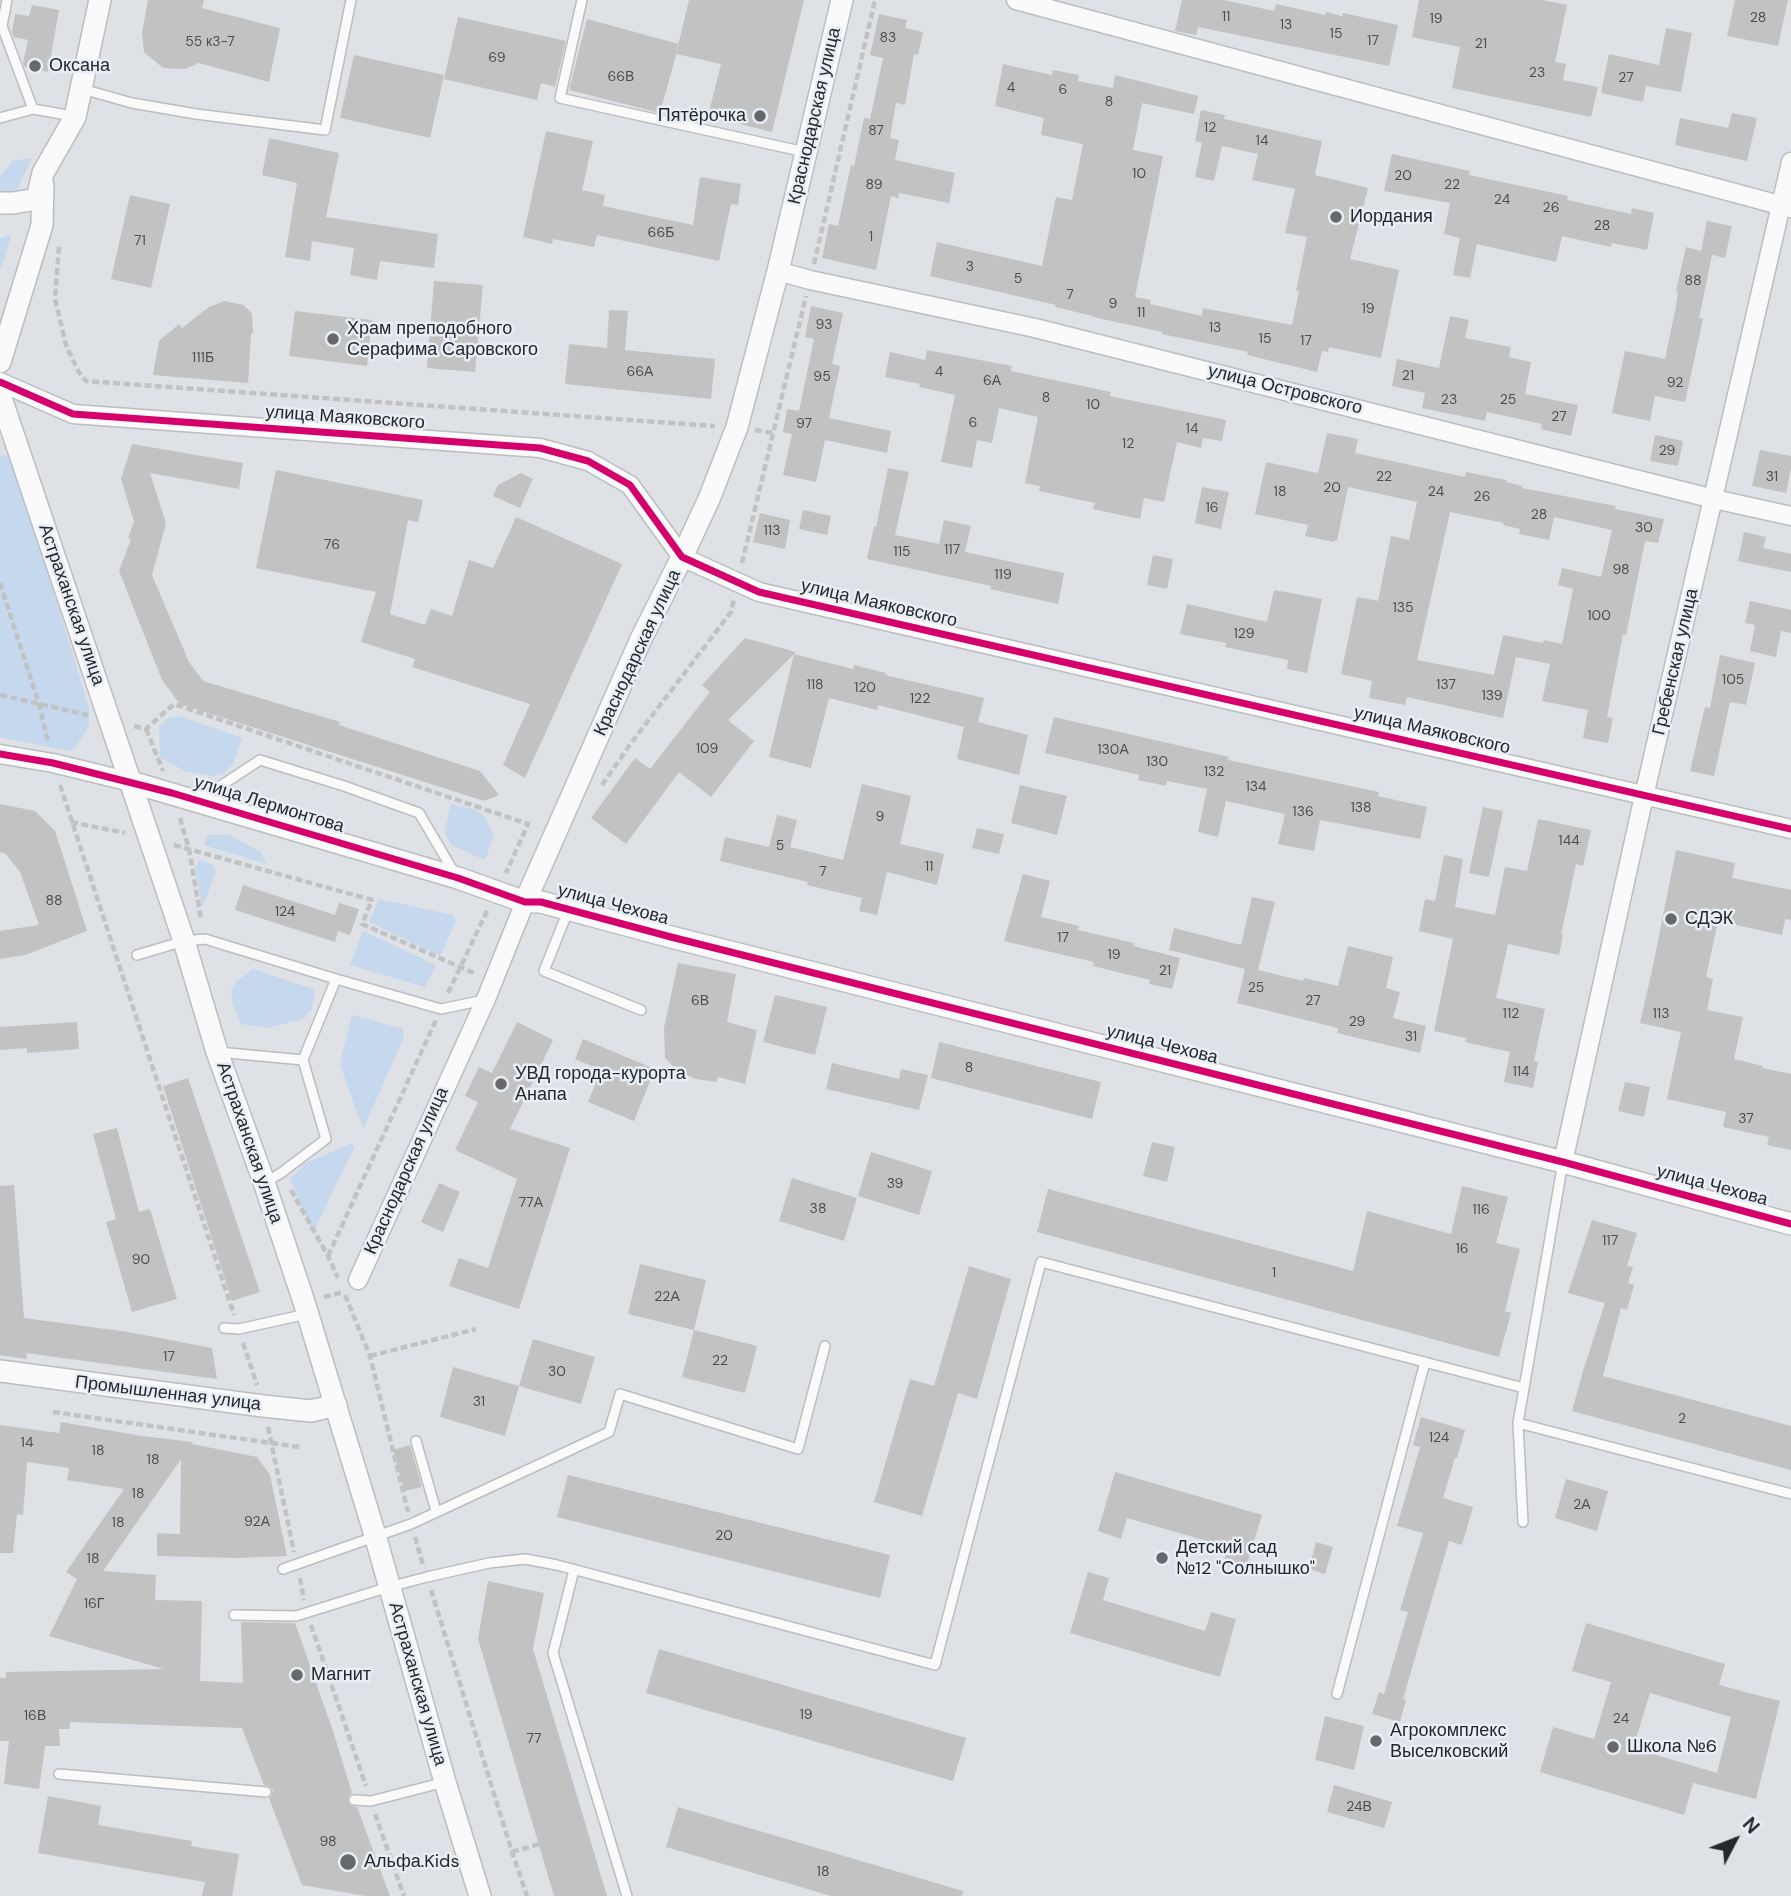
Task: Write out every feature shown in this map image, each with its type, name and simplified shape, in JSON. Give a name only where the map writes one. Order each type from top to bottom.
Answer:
[{"type":"street","points":[[0,203],[37,199],[43,173],[75,117],[100,0]]},
{"type":"street","name":"Краснодарская улица","points":[[358,1280],[486,999],[525,902],[641,639],[709,499],[737,427],[778,271],[842,0]]},
{"type":"street","points":[[1016,0],[1786,206]]},
{"type":"street","name":"Гребенская улица","points":[[1563,1162],[1644,796],[1786,206],[1791,162]]},
{"type":"street","points":[[0,362],[42,225],[43,173]]},
{"type":"street","name":"улица Островского","points":[[778,271],[1035,328],[1791,516]]},
{"type":"street","name":"улица Маяковского","points":[[0,382],[73,414],[540,448],[588,461],[630,485],[682,557],[759,592],[1791,829]]},
{"type":"street","name":"Астраханская улица","points":[[0,395],[150,839],[194,940],[217,1052],[273,1178],[307,1314],[375,1535],[480,1896]]},
{"type":"street","name":"улица Лермонтова","points":[[0,754],[131,782],[199,801],[458,878],[525,902]]},
{"type":"street","name":"улица Чехова","points":[[525,902],[541,902],[569,909],[1563,1162],[1791,1224]]},
{"type":"street","name":"Промышленная улица","points":[[0,1371],[311,1411],[336,1405]]},
{"type":"lane","points":[[8,0],[2,26],[33,109]]},
{"type":"lane","points":[[81,89],[132,103],[196,114],[325,130],[351,0]]},
{"type":"lane","points":[[582,0],[560,99],[806,152]]},
{"type":"lane","points":[[0,118],[33,109],[75,117]]},
{"type":"lane","points":[[199,801],[260,760],[419,813],[458,878]]},
{"type":"lane","points":[[569,909],[544,971],[641,1010]]},
{"type":"lane","points":[[138,955],[194,940],[441,1009],[486,999]]},
{"type":"lane","points":[[273,1178],[326,1139],[303,1060],[336,979]]},
{"type":"lane","points":[[217,1052],[303,1060]]},
{"type":"lane","points":[[1523,1522],[1518,1423],[1563,1162]]},
{"type":"lane","points":[[234,1615],[296,1616],[427,1577],[489,1563],[525,1559],[935,1665],[1041,1262],[1524,1388]]},
{"type":"lane","points":[[224,1328],[239,1329],[307,1314]]},
{"type":"lane","points":[[283,1569],[411,1524],[609,1432],[620,1394],[798,1449],[825,1346]]},
{"type":"lane","points":[[1337,1694],[1425,1362]]},
{"type":"lane","points":[[1518,1423],[1791,1494]]},
{"type":"lane","points":[[416,1441],[436,1511]]},
{"type":"lane","points":[[574,1570],[553,1653],[627,1896]]},
{"type":"lane","points":[[59,1774],[266,1792]]},
{"type":"lane","points":[[354,1800],[370,1801],[445,1782]]},
{"type":"path","points":[[42,225],[61,227],[55,299],[66,345],[78,371],[86,381],[737,427],[773,433]]},
{"type":"path","points":[[0,583],[71,822],[263,1406],[307,1613],[404,1896]]},
{"type":"path","points":[[0,695],[146,729],[174,704],[528,824],[328,1256]]},
{"type":"path","points":[[71,822],[189,849],[372,900],[362,924],[493,981]]},
{"type":"path","points":[[189,849],[194,940]]},
{"type":"path","points":[[273,1178],[328,1256],[370,1356],[411,1524],[527,1896]]},
{"type":"path","points":[[370,1356],[476,1329]]},
{"type":"path","points":[[53,1412],[299,1447]]},
{"type":"path","points":[[512,1852],[539,1844]]},
{"type":"shaded area","points":[[32,158],[17,190],[0,192],[0,177],[12,161]]},
{"type":"shaded area","points":[[11,235],[3,264],[0,269],[0,238]]},
{"type":"shaded area","points":[[0,456],[13,459],[89,708],[89,726],[73,751],[0,738]]},
{"type":"shaded area","points":[[179,716],[242,738],[233,764],[224,773],[212,776],[185,771],[160,757],[159,726],[167,719]]},
{"type":"shaded area","points":[[451,804],[476,810],[484,816],[494,835],[485,860],[451,845],[444,832]]},
{"type":"shaded area","points":[[208,835],[229,835],[261,852],[266,864],[204,845]]},
{"type":"shaded area","points":[[200,860],[214,865],[216,872],[202,907],[195,866]]},
{"type":"shaded area","points":[[379,899],[453,915],[456,921],[440,956],[369,922]]},
{"type":"shaded area","points":[[363,931],[436,965],[425,987],[350,965]]},
{"type":"shaded area","points":[[253,969],[313,989],[315,996],[311,1010],[302,1019],[267,1028],[241,1024],[233,1005],[231,991],[237,981]]},
{"type":"shaded area","points":[[352,1015],[403,1029],[404,1037],[363,1129],[340,1064]]},
{"type":"shaded area","points":[[352,1143],[354,1148],[313,1233],[290,1180],[304,1164]]},
{"type":"building","points":[[148,0],[204,0],[202,8],[280,28],[269,82],[199,63],[185,69],[163,68],[144,52],[142,33]]},
{"type":"building","points":[[689,0],[804,0],[772,132],[708,116],[721,64],[676,54]]},
{"type":"building","points":[[1182,0],[1224,0],[1274,11],[1276,4],[1325,15],[1326,12],[1342,16],[1343,13],[1398,25],[1389,66],[1198,27],[1196,35],[1175,31]]},
{"type":"building","points":[[1419,0],[1542,0],[1567,5],[1555,62],[1566,64],[1563,80],[1598,87],[1591,117],[1452,88],[1460,47],[1412,37]]},
{"type":"building","points":[[1735,0],[1788,0],[1778,46],[1727,36]]},
{"type":"building","points":[[32,5],[59,10],[48,72],[25,67],[23,63],[28,40],[14,37],[12,32],[15,14],[29,16]]},
{"type":"building","points":[[879,14],[907,20],[905,28],[923,32],[918,55],[914,54],[905,105],[896,103],[890,138],[899,140],[895,160],[955,173],[949,203],[899,193],[898,198],[891,196],[876,270],[822,258],[829,224],[838,226],[864,118],[870,119],[883,58],[870,55]]},
{"type":"building","points":[[458,17],[566,41],[555,87],[541,83],[537,100],[444,79]]},
{"type":"building","points":[[587,19],[679,44],[660,113],[569,90]]},
{"type":"building","points":[[1666,28],[1692,33],[1681,92],[1646,86],[1643,102],[1601,93],[1609,54],[1659,65]]},
{"type":"building","points":[[354,55],[444,75],[430,138],[340,118]]},
{"type":"building","points":[[1003,64],[1052,75],[1053,70],[1079,75],[1078,81],[1113,88],[1115,75],[1198,96],[1194,114],[1142,103],[1133,150],[1163,156],[1135,297],[1151,300],[1150,304],[1202,316],[1203,308],[1292,325],[1307,237],[1285,233],[1295,189],[1252,180],[1258,154],[1222,146],[1214,181],[1195,177],[1202,143],[1195,141],[1201,110],[1225,115],[1224,119],[1322,141],[1315,175],[1368,188],[1350,259],[1399,270],[1381,358],[1329,347],[1328,352],[1322,351],[1317,372],[1247,355],[1248,352],[1162,334],[1055,307],[1056,305],[930,276],[937,242],[1042,266],[1056,197],[1072,200],[1083,144],[1041,135],[1044,118],[995,106]]},
{"type":"building","points":[[1732,113],[1757,118],[1747,161],[1675,145],[1680,118],[1728,128]]},
{"type":"building","points":[[546,131],[593,141],[582,190],[605,195],[603,206],[693,225],[700,177],[741,184],[738,205],[731,204],[719,261],[597,235],[594,247],[553,239],[552,244],[523,237]]},
{"type":"building","points":[[269,138],[339,153],[326,217],[438,234],[434,268],[380,261],[377,280],[350,275],[354,248],[312,241],[310,261],[285,257],[297,183],[262,175]]},
{"type":"building","points":[[1392,154],[1470,171],[1469,175],[1568,196],[1567,200],[1631,214],[1632,208],[1654,213],[1647,250],[1612,243],[1611,247],[1562,236],[1556,262],[1477,244],[1470,278],[1453,275],[1460,238],[1444,234],[1450,203],[1384,191]]},
{"type":"building","points":[[130,195],[170,204],[151,288],[111,279]]},
{"type":"building","points":[[1707,221],[1732,226],[1725,258],[1712,255],[1699,318],[1703,319],[1685,402],[1655,396],[1650,421],[1612,413],[1625,351],[1665,359],[1686,247],[1701,251]]},
{"type":"building","points":[[434,281],[483,285],[475,372],[427,368]]},
{"type":"building","points":[[224,301],[244,305],[252,314],[253,334],[248,383],[153,375],[159,341],[179,324],[182,328],[209,307]]},
{"type":"building","points":[[811,306],[843,313],[832,364],[840,366],[829,418],[891,431],[887,453],[825,440],[816,482],[783,475],[792,434],[783,432],[787,409],[799,411],[814,339],[805,337]]},
{"type":"building","points":[[609,310],[628,311],[625,350],[715,359],[711,399],[565,384],[569,344],[607,348]]},
{"type":"building","name":"Храм преподобного Серафима Саровского","points":[[295,311],[372,320],[367,366],[289,356]]},
{"type":"building","points":[[1450,316],[1469,320],[1465,338],[1511,347],[1509,357],[1531,362],[1525,394],[1578,405],[1571,436],[1541,429],[1542,424],[1487,412],[1485,421],[1422,408],[1425,393],[1392,386],[1397,359],[1439,368]]},
{"type":"building","points":[[927,350],[1012,366],[1011,371],[1111,392],[1110,396],[1226,420],[1222,441],[1203,438],[1201,448],[1177,442],[1164,502],[1144,498],[1140,519],[1093,509],[1095,503],[1039,491],[1040,486],[1025,483],[1038,417],[999,408],[992,443],[977,440],[972,468],[941,462],[955,395],[885,377],[890,352],[925,360]]},
{"type":"building","points":[[1327,433],[1358,439],[1355,453],[1465,477],[1466,472],[1506,480],[1522,488],[1616,506],[1615,509],[1664,519],[1658,543],[1645,541],[1607,717],[1613,718],[1608,743],[1583,738],[1588,710],[1542,701],[1550,664],[1516,657],[1503,718],[1407,697],[1405,705],[1369,698],[1372,681],[1341,674],[1357,597],[1378,601],[1391,536],[1409,540],[1417,502],[1348,487],[1337,541],[1334,542],[1305,536],[1308,525],[1255,514],[1266,462],[1318,473]],"holes":[[[1450,512],[1504,523],[1503,525],[1520,529],[1519,534],[1549,540],[1554,517],[1612,530],[1601,577],[1562,568],[1558,585],[1573,589],[1562,644],[1503,635],[1494,675],[1417,660]]]},
{"type":"building","points":[[1655,435],[1683,441],[1678,466],[1650,461]]},
{"type":"building","points":[[132,444],[243,463],[239,489],[150,473],[166,523],[152,575],[189,662],[203,681],[340,722],[339,725],[480,771],[499,795],[484,801],[180,704],[162,680],[119,571],[131,539],[128,538],[134,522],[121,479]]},
{"type":"building","points":[[1760,450],[1791,456],[1786,493],[1752,486]]},
{"type":"building","points":[[888,468],[909,472],[895,535],[939,544],[944,520],[971,526],[965,552],[1064,573],[1058,604],[990,589],[991,586],[867,559]]},
{"type":"building","points":[[276,470],[423,500],[418,522],[408,520],[390,614],[425,625],[431,609],[452,616],[469,560],[493,568],[516,517],[622,564],[525,778],[503,765],[530,704],[412,667],[415,659],[361,642],[376,592],[256,568]]},
{"type":"building","points":[[521,473],[533,479],[520,508],[493,496],[498,485]]},
{"type":"building","points":[[1202,487],[1229,492],[1221,529],[1195,523]]},
{"type":"building","points":[[803,510],[831,516],[827,535],[799,529]]},
{"type":"building","points":[[760,513],[790,520],[785,549],[753,542]]},
{"type":"building","points":[[1744,532],[1766,537],[1763,548],[1791,554],[1791,572],[1738,561]]},
{"type":"building","points":[[1153,555],[1173,559],[1167,589],[1147,585]]},
{"type":"building","points":[[1274,590],[1322,599],[1307,673],[1287,669],[1288,660],[1225,647],[1226,643],[1180,634],[1187,604],[1267,622]]},
{"type":"building","points":[[1750,601],[1791,610],[1791,633],[1781,631],[1776,657],[1750,651],[1755,625],[1745,623]]},
{"type":"building","points":[[745,638],[796,652],[728,720],[754,741],[711,797],[679,772],[626,844],[591,818],[635,758],[650,769],[710,692],[702,685]]},
{"type":"building","points":[[794,654],[853,669],[854,665],[984,698],[978,722],[1028,735],[1019,775],[957,759],[964,727],[878,705],[877,710],[829,698],[811,768],[769,757]]},
{"type":"building","points":[[1720,655],[1755,663],[1746,705],[1730,702],[1714,776],[1690,771],[1705,707],[1710,708]]},
{"type":"building","points":[[1054,717],[1229,757],[1228,760],[1379,792],[1378,796],[1427,807],[1420,839],[1320,820],[1314,851],[1278,844],[1285,814],[1226,801],[1218,837],[1198,832],[1207,789],[1167,781],[1166,786],[1138,780],[1139,775],[1045,753]]},
{"type":"building","points":[[862,784],[911,796],[900,844],[944,854],[937,885],[887,872],[877,915],[859,911],[862,898],[720,861],[725,837],[769,847],[777,815],[797,820],[790,847],[843,860]]},
{"type":"building","points":[[1020,785],[1067,796],[1057,835],[1011,823]]},
{"type":"building","points":[[0,804],[35,811],[55,831],[87,931],[25,955],[0,959],[0,931],[39,925],[20,872],[6,854],[0,852]]},
{"type":"building","points":[[1483,807],[1503,811],[1489,877],[1469,873]]},
{"type":"building","points":[[1538,819],[1591,830],[1583,866],[1576,864],[1559,955],[1508,944],[1496,998],[1545,1009],[1534,1061],[1538,1062],[1533,1088],[1504,1082],[1510,1052],[1465,1042],[1466,1038],[1434,1031],[1453,939],[1419,931],[1425,899],[1435,901],[1444,855],[1463,859],[1455,907],[1495,915],[1505,867],[1527,871]]},
{"type":"building","points":[[977,828],[1004,834],[999,854],[972,848]]},
{"type":"building","points":[[1676,850],[1735,863],[1732,878],[1791,890],[1791,920],[1785,919],[1782,935],[1718,921],[1706,977],[1713,979],[1707,1010],[1743,1017],[1734,1059],[1791,1074],[1791,1150],[1767,1145],[1769,1137],[1723,1127],[1726,1112],[1667,1099],[1681,1032],[1640,1023]]},
{"type":"building","points":[[1023,874],[1050,881],[1041,917],[1079,926],[1078,930],[1134,943],[1134,946],[1180,958],[1172,989],[1149,984],[1150,980],[1093,966],[1094,962],[1004,941]]},
{"type":"building","points":[[243,885],[335,915],[339,903],[359,909],[350,935],[338,931],[335,942],[235,910]]},
{"type":"building","points":[[1252,897],[1275,902],[1258,970],[1338,986],[1348,946],[1393,957],[1386,988],[1400,992],[1393,1018],[1426,1026],[1420,1053],[1337,1033],[1338,1028],[1237,1003],[1245,969],[1169,950],[1174,928],[1241,945]]},
{"type":"building","points":[[678,963],[736,974],[727,1022],[757,1030],[745,1084],[718,1077],[717,1082],[696,1079],[678,1071],[665,1058],[664,1028]]},
{"type":"building","points":[[775,995],[827,1007],[815,1055],[763,1042]]},
{"type":"building","points":[[77,1022],[79,1049],[27,1053],[27,1048],[0,1050],[0,1027]]},
{"type":"building","points":[[517,1022],[553,1040],[510,1129],[570,1148],[519,1309],[449,1286],[459,1258],[488,1268],[517,1179],[455,1150],[478,1102],[465,1096],[479,1067],[492,1073]]},
{"type":"building","points":[[583,1039],[655,1069],[634,1121],[588,1102],[601,1070],[575,1059]]},
{"type":"building","points":[[939,1042],[1101,1082],[1092,1119],[931,1078]]},
{"type":"building","points":[[832,1063],[899,1079],[901,1069],[928,1075],[919,1110],[826,1089]]},
{"type":"building","points":[[188,1078],[260,1292],[232,1301],[163,1086]]},
{"type":"building","points":[[1625,1082],[1650,1087],[1644,1117],[1618,1111]]},
{"type":"building","points":[[117,1128],[139,1212],[150,1209],[177,1299],[132,1312],[106,1222],[116,1219],[93,1134]]},
{"type":"building","points":[[1152,1142],[1175,1147],[1167,1182],[1143,1176]]},
{"type":"building","points":[[871,1152],[932,1171],[919,1215],[858,1196]]},
{"type":"building","points":[[792,1178],[857,1198],[844,1241],[779,1221]]},
{"type":"building","points":[[439,1183],[460,1192],[443,1232],[421,1222]]},
{"type":"building","points":[[14,1185],[24,1318],[128,1332],[212,1348],[217,1379],[26,1353],[27,1359],[0,1355],[0,1186]]},
{"type":"building","points":[[1462,1186],[1508,1197],[1496,1243],[1520,1249],[1505,1311],[1511,1313],[1499,1357],[1037,1232],[1048,1189],[1353,1271],[1367,1211],[1451,1234]]},
{"type":"building","points":[[1592,1220],[1637,1233],[1627,1266],[1633,1267],[1628,1283],[1634,1285],[1627,1310],[1621,1308],[1603,1376],[1791,1426],[1791,1470],[1572,1411],[1605,1303],[1568,1293]]},
{"type":"building","points":[[640,1264],[706,1280],[694,1330],[628,1314]]},
{"type":"building","points":[[969,1266],[1011,1279],[977,1399],[958,1393],[922,1516],[874,1502],[910,1379],[934,1386]]},
{"type":"building","points":[[694,1330],[757,1346],[745,1393],[682,1377]]},
{"type":"building","points":[[533,1339],[595,1357],[581,1404],[519,1386]]},
{"type":"building","points":[[453,1367],[519,1386],[505,1436],[440,1417]]},
{"type":"building","points":[[1421,1417],[1465,1430],[1443,1498],[1473,1507],[1462,1545],[1449,1541],[1403,1699],[1406,1700],[1400,1722],[1372,1714],[1379,1692],[1384,1694],[1408,1612],[1400,1610],[1423,1533],[1397,1526],[1420,1447],[1413,1445]]},
{"type":"building","points":[[61,1422],[193,1442],[192,1444],[257,1457],[270,1475],[287,1556],[157,1556],[157,1533],[180,1534],[181,1459],[103,1571],[156,1575],[155,1600],[202,1601],[200,1681],[243,1683],[241,1622],[295,1623],[352,1793],[348,1802],[357,1807],[390,1896],[365,1896],[302,1885],[269,1798],[273,1790],[264,1785],[242,1728],[70,1722],[70,1729],[59,1729],[60,1746],[45,1746],[39,1789],[4,1784],[9,1741],[0,1741],[0,1678],[6,1678],[6,1672],[164,1669],[49,1636],[77,1579],[66,1572],[124,1489],[67,1480],[69,1468],[27,1462],[23,1515],[17,1514],[13,1553],[0,1553],[0,1425],[59,1433]]},
{"type":"building","points":[[410,1445],[422,1487],[404,1491],[393,1450]]},
{"type":"building","points":[[1115,1472],[1262,1515],[1245,1571],[1223,1564],[1228,1547],[1127,1518],[1121,1539],[1098,1531]]},
{"type":"building","points":[[568,1475],[890,1555],[880,1598],[557,1517]]},
{"type":"building","points":[[1566,1479],[1608,1491],[1597,1531],[1555,1518]]},
{"type":"building","points":[[1316,1542],[1333,1547],[1325,1574],[1309,1569]]},
{"type":"building","points":[[1088,1572],[1109,1578],[1103,1600],[1205,1631],[1211,1612],[1236,1619],[1220,1677],[1070,1633]]},
{"type":"building","points":[[488,1581],[544,1593],[533,1649],[607,1896],[554,1896],[478,1639]]},
{"type":"building","points":[[1586,1623],[1725,1664],[1719,1685],[1780,1701],[1756,1799],[1693,1783],[1684,1815],[1540,1772],[1553,1727],[1594,1739],[1611,1682],[1572,1671]],"holes":[[[1650,1693],[1731,1717],[1717,1773],[1633,1748]]]},
{"type":"building","points":[[659,1649],[966,1738],[953,1781],[646,1693]]},
{"type":"building","points":[[1325,1716],[1364,1726],[1354,1770],[1315,1760]]},
{"type":"building","points":[[1334,1785],[1392,1802],[1384,1828],[1327,1812]]},
{"type":"building","points":[[48,1796],[101,1806],[98,1825],[192,1841],[191,1846],[239,1854],[232,1896],[202,1896],[205,1882],[38,1853]]},
{"type":"building","points":[[678,1807],[963,1891],[962,1896],[831,1896],[666,1847]]},
{"type":"cycle path","points":[[0,382],[73,414],[540,448],[588,461],[630,485],[682,557],[759,592],[1791,829]]},
{"type":"cycle path","points":[[0,754],[53,763],[172,793],[458,878],[525,902],[541,902],[1563,1162],[1791,1224]]},
{"type":"place","name":"Оксана","points":[[35,66]]},
{"type":"place","name":"Пятёрочка","points":[[760,116]]},
{"type":"place","name":"Иордания","points":[[1336,217]]},
{"type":"place","name":"Храм преподобного Серафима Саровского","points":[[333,339]]},
{"type":"place","name":"СДЭК","points":[[1671,919]]},
{"type":"place","name":"УВД города-курорта Анапа","points":[[501,1084]]},
{"type":"place","name":"Детский сад №12 \"Солнышко\"","points":[[1162,1558]]},
{"type":"place","name":"Магнит","points":[[297,1675]]},
{"type":"place","name":"Агрокомплекс Выселковский","points":[[1376,1741]]},
{"type":"place","name":"Школа №6","points":[[1613,1747]]},
{"type":"place","name":"Альфа.Kids","points":[[348,1862]]}]
